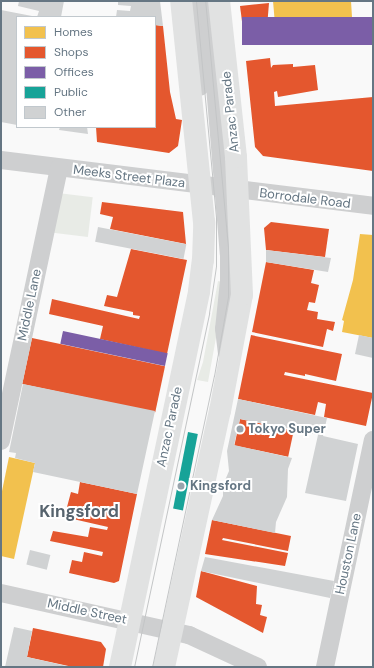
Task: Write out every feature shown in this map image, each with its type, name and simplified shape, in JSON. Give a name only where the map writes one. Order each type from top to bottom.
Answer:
[{"type":"main road","name":"Anzac Parade","points":[[120,667],[199,291],[204,222],[180,1]]},
{"type":"main road","name":"Anzac Parade","points":[[164,667],[173,630],[242,295],[230,189],[219,1]]},
{"type":"street","name":"Anzac Parade","points":[[194,1],[206,162],[199,185]]},
{"type":"street","name":"Anzac Parade","points":[[208,1],[230,189]]},
{"type":"street","name":"Meeks Street Plaza","points":[[1,160],[230,189]]},
{"type":"street","name":"Middle Lane","points":[[1,441],[59,168]]},
{"type":"street","name":"Borrodale Road","points":[[230,189],[373,206]]},
{"type":"street","name":"Houston Lane","points":[[325,667],[373,440]]},
{"type":"street","name":"Middle Street","points":[[1,593],[173,630],[197,638],[258,667]]},
{"type":"shaded area","points":[[58,193],[93,197],[88,237],[53,233]]},
{"type":"shaded area","points":[[218,281],[222,282],[219,321],[208,382],[197,380],[203,362]]},
{"type":"building: Homes","points":[[273,1],[351,1],[352,17],[275,24]]},
{"type":"building: Homes","points":[[360,234],[373,235],[373,338],[342,332],[344,321],[342,320],[353,280]]},
{"type":"building: Homes","points":[[9,457],[35,463],[14,559],[1,556],[1,496]]},
{"type":"building: Shops","points":[[269,3],[267,27],[243,29],[240,6]]},
{"type":"building: Shops","points":[[156,25],[163,26],[170,92],[176,119],[182,120],[178,146],[169,153],[97,142],[96,128],[156,128]]},
{"type":"building: Shops","points":[[270,58],[271,68],[273,65],[293,64],[293,67],[315,65],[318,90],[278,97],[277,91],[274,92],[275,106],[373,97],[373,171],[263,156],[255,147],[246,61]]},
{"type":"building: Shops","points":[[102,202],[183,212],[186,244],[110,229],[113,217],[100,214]]},
{"type":"building: Shops","points":[[271,222],[329,229],[325,257],[266,250],[264,228]]},
{"type":"building: Shops","points":[[131,249],[187,260],[167,354],[100,339],[103,326],[49,314],[52,299],[139,319],[140,316],[133,315],[133,312],[104,306],[107,295],[117,297]]},
{"type":"building: Shops","points":[[266,262],[314,270],[311,283],[319,285],[315,303],[309,302],[307,310],[318,312],[317,319],[335,322],[333,331],[327,329],[323,347],[252,332]]},
{"type":"building: Shops","points":[[251,335],[342,354],[336,381],[305,374],[305,376],[285,372],[284,375],[373,393],[366,426],[324,417],[326,404],[318,402],[315,415],[238,399]]},
{"type":"building: Shops","points":[[32,338],[165,366],[155,412],[22,384]]},
{"type":"building: Shops","points":[[240,419],[294,430],[288,457],[234,445]]},
{"type":"building: Shops","points":[[80,482],[137,494],[119,581],[114,583],[69,573],[72,560],[82,562],[84,552],[102,556],[103,552],[50,541],[53,531],[88,537],[90,527],[107,530],[108,527],[73,519],[76,509],[67,507],[71,492],[78,494]]},
{"type":"building: Shops","points":[[212,520],[291,536],[288,551],[223,538],[222,540],[288,553],[285,566],[205,554]]},
{"type":"building: Shops","points":[[201,571],[257,586],[256,604],[262,605],[260,615],[267,617],[263,633],[196,597]]},
{"type":"building: Shops","points":[[33,628],[101,642],[106,649],[103,667],[73,667],[27,657]]},
{"type":"building: Offices","points":[[242,17],[373,17],[373,45],[242,45]]},
{"type":"building: Offices","points":[[63,331],[168,353],[165,366],[60,344]]},
{"type":"building: Public","points":[[188,432],[198,434],[183,510],[173,509]]},
{"type":"building: Other","points":[[19,1],[64,1],[61,16],[37,16],[39,11],[18,6]]},
{"type":"building: Other","points":[[118,1],[160,1],[163,26],[156,25],[156,16],[116,16],[117,10],[130,11],[131,6],[118,5]]},
{"type":"building: Other","points":[[1,10],[32,16],[16,16],[16,125],[1,122]]},
{"type":"building: Other","points":[[60,128],[87,128],[88,134],[59,130]]},
{"type":"building: Other","points":[[98,227],[186,244],[183,259],[95,242]]},
{"type":"building: Other","points":[[266,250],[331,258],[328,272],[266,262]]},
{"type":"building: Other","points":[[359,335],[373,338],[373,358],[355,354]]},
{"type":"building: Other","points":[[23,384],[155,411],[137,494],[33,472],[35,463],[15,458],[16,453],[9,452]]},
{"type":"building: Other","points":[[238,399],[327,418],[323,436],[358,444],[346,501],[305,493],[318,435],[240,419],[234,445],[292,458],[288,469],[287,497],[276,522],[275,533],[212,520],[223,496],[223,485],[229,471],[227,451]]},
{"type":"building: Other","points":[[30,550],[50,555],[47,570],[26,565]]},
{"type":"building: Other","points":[[205,557],[334,581],[330,598],[201,571]]},
{"type":"building: Other","points":[[14,627],[32,631],[27,657],[71,667],[5,667]]},
{"type":"tram line","points":[[134,667],[209,313],[216,266],[216,217],[196,1]]},
{"type":"tram line","points":[[152,667],[214,376],[228,297],[228,247],[205,1]]},
{"type":"place","name":"Tokyo Super","points":[[240,429]]},
{"type":"place","name":"Kingsford","points":[[181,486]]},
{"type":"district","name":"Kingsford","points":[[79,512]]}]
